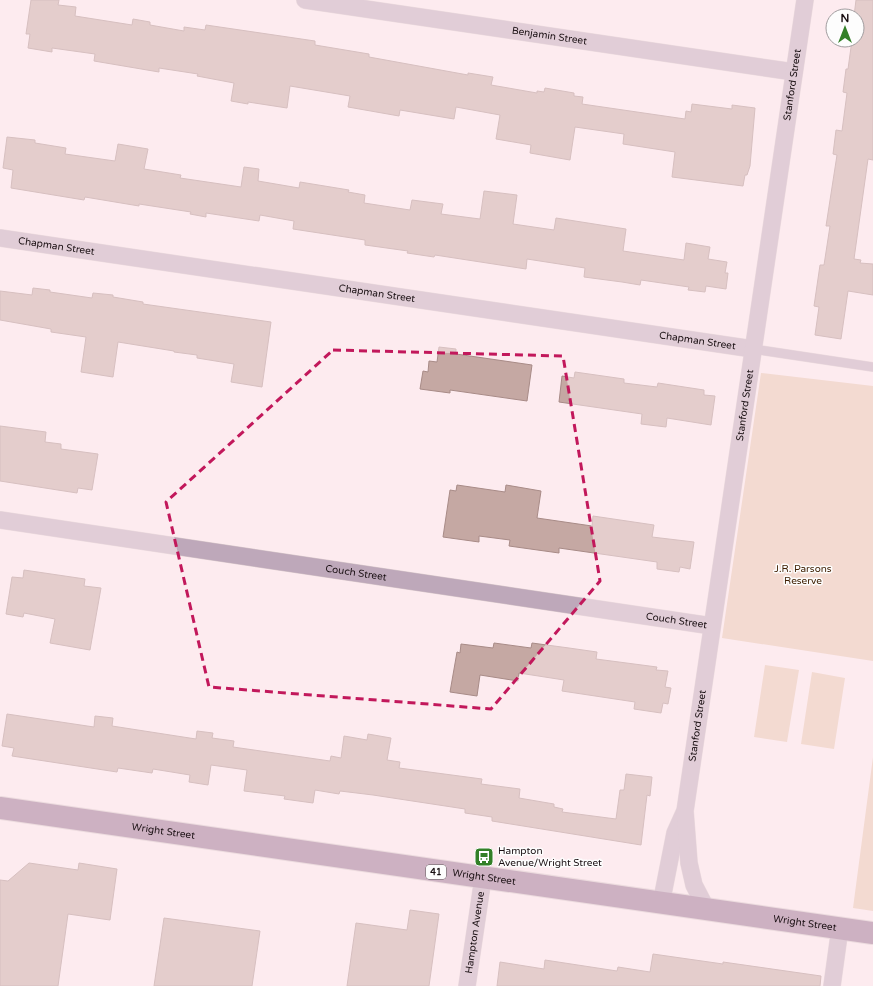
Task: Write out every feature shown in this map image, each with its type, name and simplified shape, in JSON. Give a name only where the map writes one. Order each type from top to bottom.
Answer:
[{"type":"main road","name":"Wright Street","points":[[0,808],[661,904],[873,933]]},
{"type":"street","name":"Benjamin Street","points":[[305,0],[794,72]]},
{"type":"street","name":"Stanford Street","points":[[707,910],[694,885],[689,863],[685,811],[805,0]]},
{"type":"street","name":"Chapman Street","points":[[0,238],[753,350]]},
{"type":"street","name":"Couch Street","points":[[0,520],[712,626]]},
{"type":"street","name":"Stanford Street","points":[[661,904],[675,833],[685,811]]},
{"type":"street","name":"Hampton Avenue","points":[[467,986],[483,878]]},
{"type":"street","points":[[832,986],[840,928]]},
{"type":"lane","points":[[753,350],[873,367]]},
{"type":"highlighted area","points":[[333,350],[563,356],[600,581],[491,709],[209,687],[166,502]]},
{"type":"green space","name":"J.R. Parsons Reserve","points":[[761,373],[873,386],[873,661],[722,638]]},
{"type":"green space","points":[[765,665],[799,670],[787,742],[754,737]]},
{"type":"green space","points":[[812,672],[845,678],[834,749],[801,744]]},
{"type":"green space","points":[[873,757],[873,911],[853,908]]},
{"type":"building","points":[[31,0],[59,0],[58,5],[76,7],[75,16],[132,25],[133,19],[150,22],[150,25],[184,31],[184,27],[205,30],[206,25],[315,41],[315,45],[369,54],[369,57],[468,75],[468,73],[493,77],[491,85],[537,93],[537,91],[544,92],[545,88],[574,93],[574,96],[583,97],[582,104],[685,119],[686,111],[691,112],[692,104],[732,109],[732,105],[755,108],[750,166],[747,175],[745,175],[743,186],[672,177],[675,152],[623,144],[624,134],[575,127],[570,160],[530,153],[531,145],[496,139],[500,115],[456,107],[454,119],[400,110],[399,116],[348,107],[350,96],[290,86],[287,108],[231,101],[234,83],[197,76],[198,74],[159,68],[159,72],[94,61],[95,54],[52,48],[52,52],[28,48],[30,34],[26,34]]},
{"type":"building","points":[[856,0],[873,0],[873,160],[868,159],[854,259],[861,260],[860,263],[873,264],[873,295],[848,291],[841,339],[815,335],[819,307],[814,306],[820,265],[824,265],[830,226],[826,226],[837,155],[833,154],[836,130],[842,131],[847,93],[843,92],[846,69],[848,69],[851,48],[865,48],[865,8],[855,8]]},
{"type":"building","points":[[7,137],[35,140],[35,143],[66,148],[65,154],[115,161],[118,144],[148,149],[144,169],[181,175],[180,178],[241,187],[244,167],[259,169],[258,181],[299,188],[300,182],[349,190],[348,192],[365,195],[364,203],[410,210],[412,200],[443,204],[441,214],[480,219],[484,191],[517,195],[513,224],[554,230],[556,218],[626,229],[623,251],[684,260],[686,243],[710,247],[708,259],[727,262],[725,273],[728,273],[726,289],[706,286],[705,292],[688,290],[689,287],[641,280],[640,285],[584,277],[585,268],[527,259],[526,269],[435,255],[434,257],[407,253],[408,251],[365,245],[365,240],[293,229],[294,221],[260,215],[259,221],[206,213],[206,217],[190,214],[191,212],[139,204],[139,206],[85,197],[84,200],[11,188],[13,170],[3,168]]},
{"type":"building","points":[[33,288],[92,298],[93,293],[113,295],[113,297],[143,302],[143,304],[271,322],[262,387],[231,382],[234,364],[197,358],[197,355],[118,342],[113,377],[81,372],[86,337],[51,332],[51,329],[0,320],[0,291],[32,295]]},
{"type":"building","points":[[439,347],[456,349],[456,354],[532,365],[527,401],[450,390],[450,393],[420,389],[423,371],[428,372],[429,361],[437,362]]},
{"type":"building","points":[[575,372],[624,379],[624,383],[657,387],[658,383],[704,390],[704,395],[715,396],[711,425],[667,418],[666,427],[641,424],[642,414],[559,402],[562,376],[574,378]]},
{"type":"building","points":[[0,426],[46,432],[45,442],[61,444],[61,449],[98,454],[92,490],[78,488],[77,493],[0,481]]},
{"type":"building","points":[[457,485],[505,492],[506,485],[541,491],[537,518],[592,526],[593,516],[654,525],[652,537],[694,542],[690,569],[680,567],[679,572],[657,569],[657,562],[559,548],[559,553],[509,546],[510,540],[479,536],[479,542],[443,537],[450,490],[456,491]]},
{"type":"building","points":[[24,570],[85,579],[84,586],[101,588],[90,650],[50,643],[55,619],[24,613],[23,617],[6,614],[12,577],[23,578]]},
{"type":"building","points":[[494,643],[531,648],[532,643],[597,652],[596,659],[657,667],[656,670],[668,671],[665,687],[671,688],[668,704],[663,703],[661,713],[634,709],[635,702],[562,691],[564,680],[519,673],[518,681],[480,675],[477,696],[450,692],[457,652],[460,653],[461,644],[493,648]]},
{"type":"building","points":[[7,714],[94,727],[95,716],[113,718],[112,726],[196,739],[197,731],[213,733],[212,738],[234,741],[233,747],[330,761],[331,756],[341,758],[344,736],[367,740],[368,734],[391,738],[387,760],[400,762],[399,768],[482,779],[481,784],[520,789],[519,798],[554,804],[554,807],[563,809],[562,812],[616,819],[620,790],[624,790],[626,774],[652,777],[650,796],[647,795],[641,845],[492,821],[492,817],[465,813],[465,809],[373,795],[340,791],[339,794],[315,790],[313,803],[284,799],[285,796],[244,791],[247,770],[211,765],[208,785],[189,782],[190,775],[153,769],[152,773],[118,768],[117,772],[12,756],[14,748],[2,746]]},
{"type":"building","points":[[29,863],[78,870],[79,863],[117,869],[110,920],[68,914],[58,986],[0,986],[0,880],[8,881]]},
{"type":"building","points":[[410,910],[439,914],[429,986],[347,986],[356,923],[407,930]]},
{"type":"building","points":[[164,918],[260,931],[252,986],[154,986]]},
{"type":"building","points":[[653,954],[821,976],[820,986],[497,986],[500,962],[544,969],[545,960],[617,971],[618,967],[650,972]]},
{"type":"place","name":"Hampton Avenue/Wright Street","points":[[484,857]]}]
